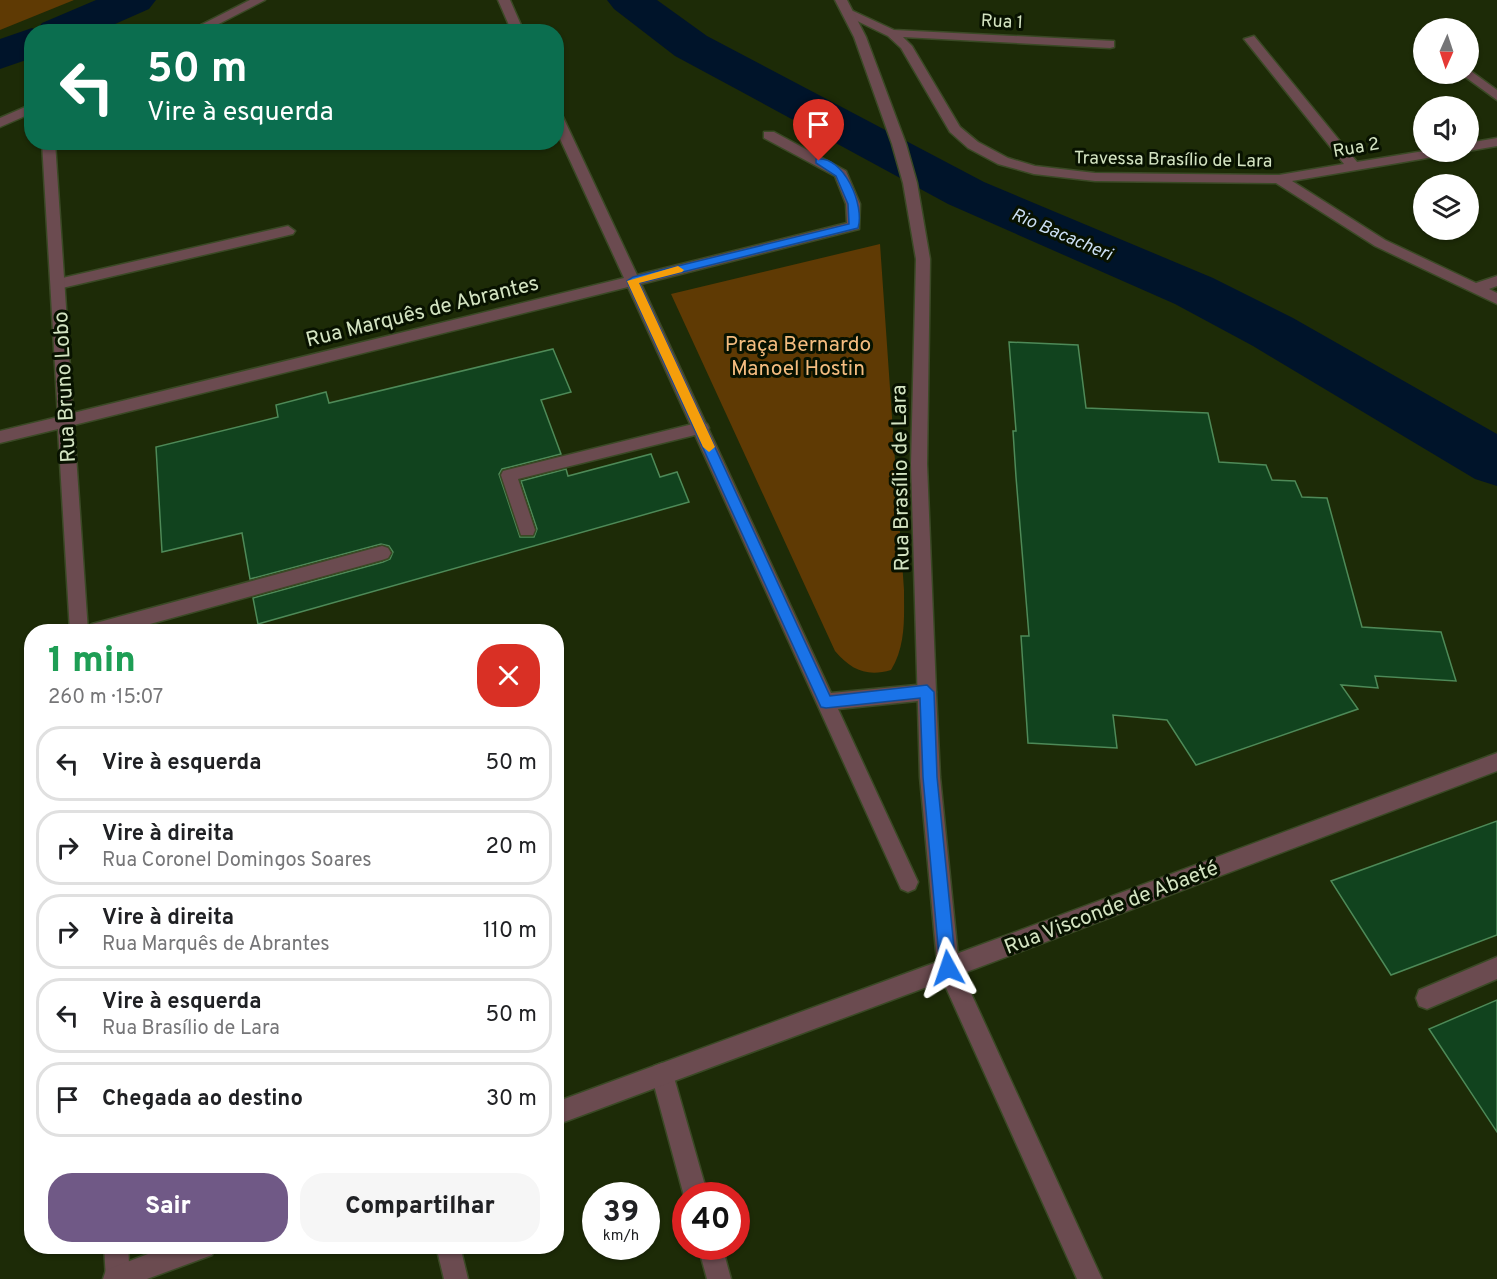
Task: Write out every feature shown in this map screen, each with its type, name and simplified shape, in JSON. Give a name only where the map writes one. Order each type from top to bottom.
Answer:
[{"type":"street","points":[[210,24],[259,0]]},
{"type":"street","points":[[504,0],[514,24]]},
{"type":"street","name":"Rua Brasílio de Lara","points":[[841,0],[849,13],[886,105],[910,183],[923,271],[919,464],[930,777],[948,968],[1090,1279]]},
{"type":"street","name":"Travessa Brasílio de Lara","points":[[849,13],[892,33],[906,46],[955,129],[973,145],[1003,161],[1034,170],[1095,177],[1279,178],[1380,243],[1474,290],[1497,299]]},
{"type":"street","name":"Rua 1","points":[[892,33],[1110,44]]},
{"type":"street","points":[[1250,39],[1353,166]]},
{"type":"street","points":[[1479,82],[1497,96]]},
{"type":"street","points":[[0,123],[24,112]]},
{"type":"street","points":[[564,132],[908,882]]},
{"type":"street","name":"Rua Marquês de Abrantes","points":[[0,437],[854,226],[853,204],[841,174],[769,135]]},
{"type":"street","points":[[1479,145],[1497,142]]},
{"type":"street","name":"Rua Bruno Lobo","points":[[49,150],[79,624]]},
{"type":"street","name":"Rua 2","points":[[1279,178],[1413,156]]},
{"type":"street","points":[[58,284],[288,231]]},
{"type":"street","points":[[1474,290],[1497,281]]},
{"type":"street","points":[[527,530],[509,476],[700,428]]},
{"type":"street","points":[[121,624],[382,553]]},
{"type":"street","points":[[826,702],[927,692]]},
{"type":"street","name":"Rua Visconde de Abaeté","points":[[564,1111],[1497,762]]},
{"type":"street","points":[[1426,998],[1497,968]]},
{"type":"street","points":[[662,1074],[692,1182]]},
{"type":"street","points":[[116,1254],[117,1279],[181,1254]]},
{"type":"street","points":[[450,1254],[456,1279]]},
{"type":"street","points":[[714,1260],[719,1279]]},
{"type":"green space","points":[[0,0],[74,0],[0,30]]},
{"type":"green space","name":"Praça Bernardo Manoel Hostin","points":[[880,244],[904,611],[902,641],[896,661],[891,670],[874,673],[853,667],[835,651],[671,294]]},
{"type":"building","points":[[1009,342],[1078,345],[1086,408],[1208,413],[1219,462],[1266,465],[1272,480],[1295,481],[1302,497],[1327,498],[1362,627],[1441,632],[1456,681],[1375,676],[1378,688],[1341,685],[1358,709],[1196,765],[1167,720],[1113,715],[1117,748],[1028,743],[1021,636],[1029,636],[1016,477],[1013,431],[1016,431]]},
{"type":"building","points":[[553,349],[571,392],[541,400],[561,454],[502,469],[499,474],[520,537],[534,537],[537,529],[521,481],[566,469],[568,476],[651,454],[660,477],[677,472],[689,502],[258,624],[253,598],[383,562],[390,559],[393,552],[389,546],[381,544],[250,579],[242,533],[162,552],[156,447],[278,417],[276,405],[326,392],[329,403]]},
{"type":"building","points":[[1497,821],[1497,935],[1391,975],[1331,881]]},
{"type":"building","points":[[1497,1000],[1497,1132],[1429,1029]]},
{"type":"waterway","points":[[77,24],[134,0]]},
{"type":"waterway","name":"Rio Bacacheri","points":[[629,0],[691,46],[756,81],[966,193],[1194,291],[1273,332],[1497,463]]},
{"type":"waterway","points":[[0,55],[24,45]]},
{"type":"slow traffic","points":[[678,270],[633,281],[709,447]]},
{"type":"route","points":[[819,161],[841,174],[853,204],[854,226],[633,281],[826,702],[927,692],[930,777],[948,968]]}]
